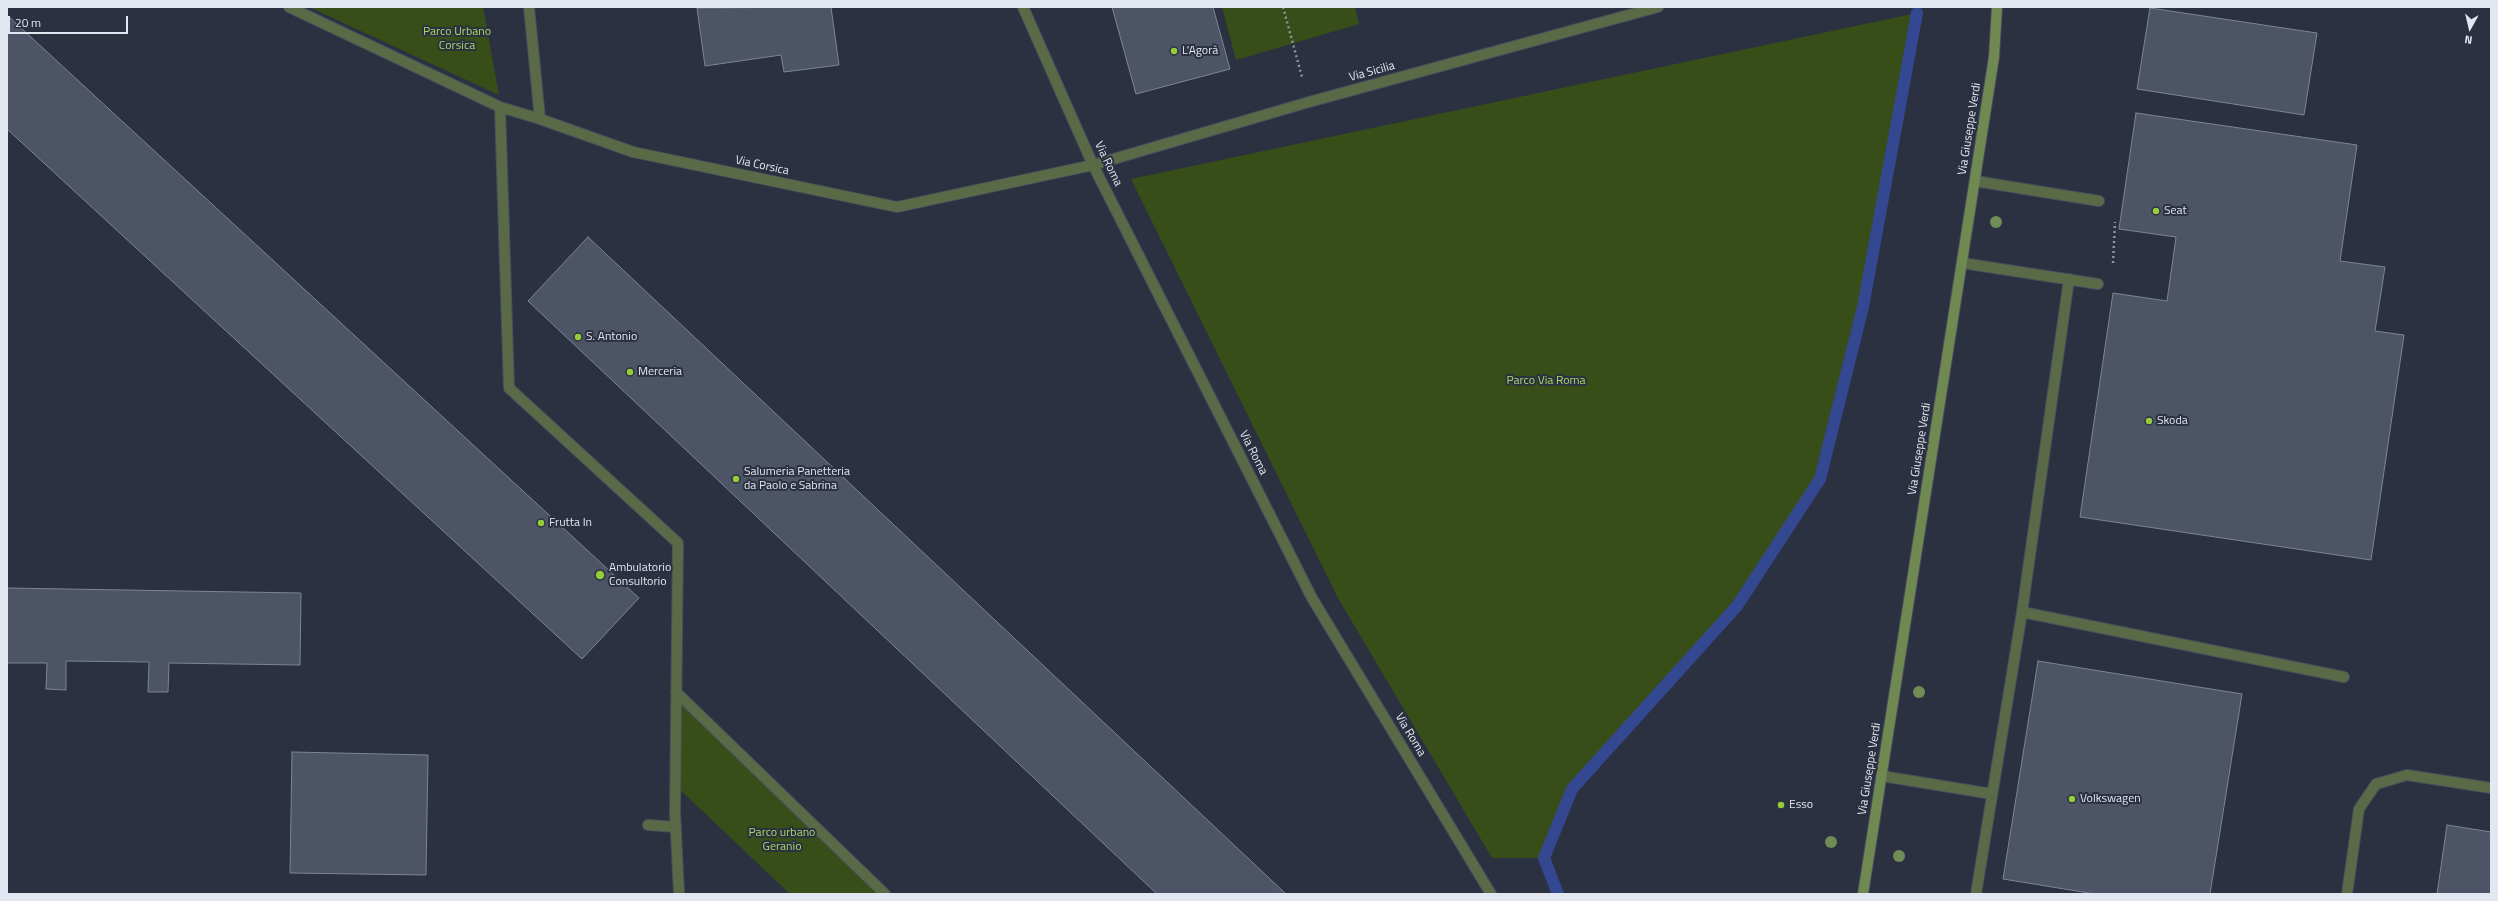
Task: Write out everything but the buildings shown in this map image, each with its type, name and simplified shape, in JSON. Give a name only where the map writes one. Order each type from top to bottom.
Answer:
[{"type":"main road","name":"Via Giuseppe Verdi","points":[[1863,894],[1994,56],[1997,7]]},
{"type":"street","name":"Via Corsica","points":[[290,7],[500,107],[540,119],[632,152],[897,207],[1093,165]]},
{"type":"street","points":[[529,7],[540,119]]},
{"type":"street","name":"Via Roma","points":[[1023,7],[1093,165],[1312,598],[1491,894]]},
{"type":"street","name":"Via Sicilia","points":[[1093,165],[1309,102],[1658,7]]},
{"type":"street","points":[[500,107],[509,388],[678,544],[675,813],[679,894]]},
{"type":"street","points":[[1975,181],[2099,201]]},
{"type":"street","points":[[1962,263],[2098,284]]},
{"type":"street","points":[[1976,894],[2022,612],[2069,279]]},
{"type":"street","points":[[2022,612],[2344,677]]},
{"type":"street","points":[[676,692],[885,894]]},
{"type":"street","points":[[2347,894],[2359,809],[2376,784],[2407,775],[2491,788]]},
{"type":"street","points":[[1882,776],[1992,794]]},
{"type":"street","points":[[648,825],[676,828]]},
{"type":"path","points":[[1283,7],[1309,102]]},
{"type":"path","points":[[2098,284],[2112,268],[2115,246],[2115,217],[2099,201]]},
{"type":"green space","name":"Parco Urbano Corsica","points":[[309,7],[483,7],[499,95]]},
{"type":"green space","points":[[1222,7],[1355,7],[1359,24],[1236,60]]},
{"type":"green space","name":"Parco Via Roma","points":[[1917,13],[1863,307],[1820,479],[1737,606],[1572,789],[1544,858],[1492,858],[1338,598],[1131,179]]},
{"type":"green space","name":"Parco urbano Geranio","points":[[676,692],[890,894],[790,894],[675,785]]},
{"type":"waterway","points":[[1558,894],[1544,858],[1572,789],[1737,606],[1820,479],[1863,307],[1917,13]]},
{"type":"place","name":"L'Agorà","points":[[1174,51]]},
{"type":"place","name":"Seat","points":[[2156,211]]},
{"type":"place","name":"S. Antonio","points":[[578,337]]},
{"type":"place","name":"Merceria","points":[[630,372]]},
{"type":"place","name":"Skoda","points":[[2149,421]]},
{"type":"place","name":"Salumeria Panetteria da Paolo e Sabrina","points":[[736,479]]},
{"type":"place","name":"Frutta In","points":[[541,523]]},
{"type":"place","name":"Ambulatorio Consultorio","points":[[600,575]]},
{"type":"place","name":"Volkswagen","points":[[2072,799]]},
{"type":"place","name":"Esso","points":[[1781,805]]}]
